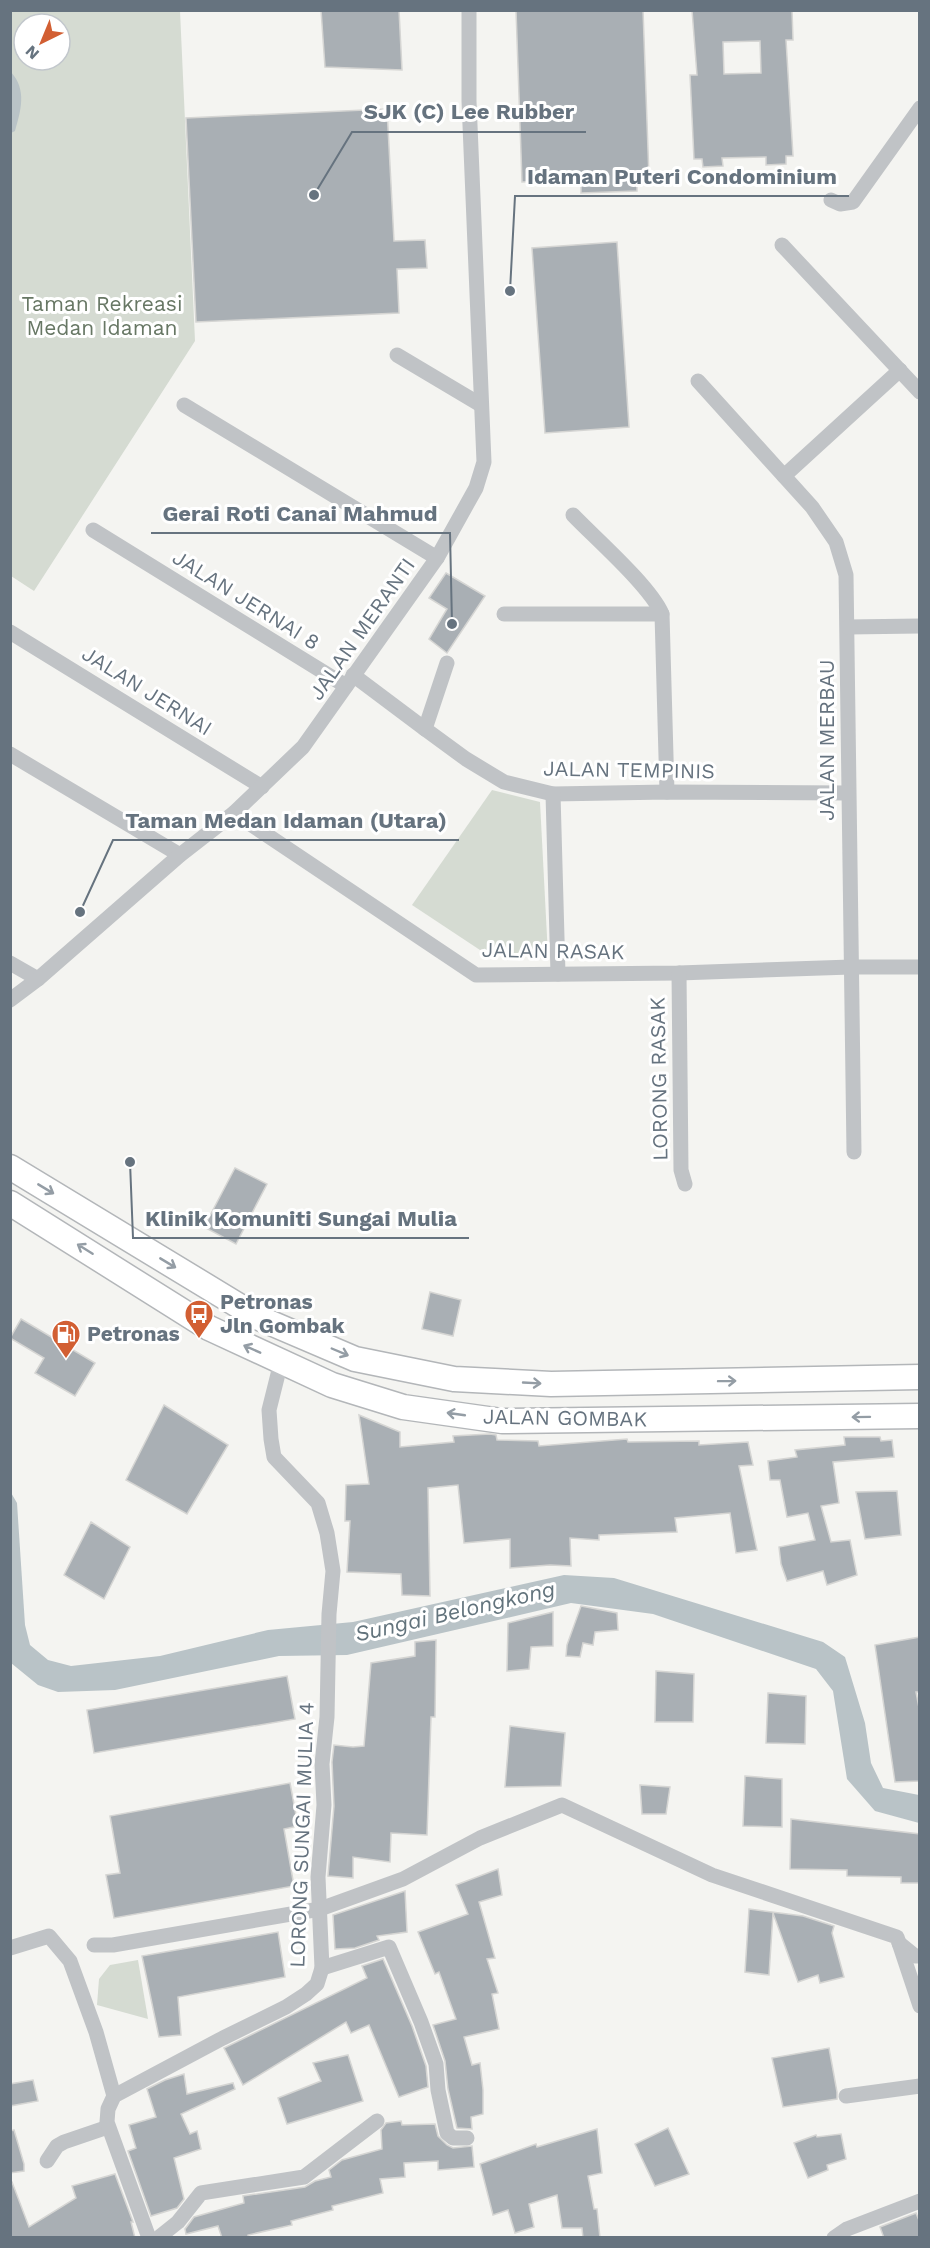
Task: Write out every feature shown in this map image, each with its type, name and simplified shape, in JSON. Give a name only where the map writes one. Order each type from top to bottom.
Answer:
[{"type":"main road","name":"JALAN GOMBAK","points":[[10,1167],[259,1318],[356,1359],[454,1379],[551,1384],[920,1377]]},
{"type":"main road","name":"JALAN GOMBAK","points":[[10,1203],[209,1328],[332,1385],[403,1407],[502,1421],[920,1416]]},
{"type":"street","name":"JALAN MERANTI","points":[[10,1000],[38,979],[180,855],[234,813],[303,747],[437,558],[476,488],[484,462],[469,101],[469,10]]},
{"type":"street","points":[[831,200],[840,204],[853,202],[920,108]]},
{"type":"street","points":[[782,245],[920,392]]},
{"type":"street","points":[[397,355],[481,405]]},
{"type":"street","points":[[784,476],[900,370]]},
{"type":"street","name":"JALAN MERBAU","points":[[698,381],[812,507],[836,542],[846,575],[854,1152]]},
{"type":"street","points":[[184,405],[437,558]]},
{"type":"street","points":[[573,515],[651,596],[662,614],[667,792]]},
{"type":"street","name":"JALAN JERNAI 8","points":[[93,530],[349,681],[425,729]]},
{"type":"street","points":[[504,614],[662,614]]},
{"type":"street","points":[[848,627],[920,626]]},
{"type":"street","name":"JALAN JERNAI","points":[[10,632],[262,787]]},
{"type":"street","points":[[425,729],[447,663]]},
{"type":"street","name":"JALAN TEMPINIS","points":[[425,729],[466,759],[504,782],[553,794],[667,792],[848,794]]},
{"type":"street","points":[[10,754],[180,855]]},
{"type":"street","points":[[553,794],[558,974]]},
{"type":"street","name":"JALAN RASAK","points":[[234,813],[476,975],[920,967]]},
{"type":"street","points":[[10,963],[38,979]]},
{"type":"street","name":"LORONG RASAK","points":[[679,973],[681,1170],[685,1184]]},
{"type":"street","name":"LORONG SUNGAI MULIA 4","points":[[114,2096],[223,2037],[286,2007],[317,1984],[322,1968],[318,1877],[324,1805],[322,1764],[333,1571],[327,1533],[318,1503],[274,1457],[269,1410],[281,1362]]},
{"type":"street","points":[[94,1945],[113,1945],[320,1909],[403,1879],[480,1838],[562,1805],[712,1875],[897,1937],[920,2006]]},
{"type":"street","points":[[10,1948],[49,1936],[70,1961],[96,2032],[114,2096],[108,2109],[108,2127],[148,2238]]},
{"type":"street","points":[[899,1943],[915,1956],[920,1956]]},
{"type":"street","points":[[322,1968],[389,1947],[436,2064],[438,2090],[447,2133],[453,2138],[466,2138]]},
{"type":"street","points":[[846,2096],[920,2086]]},
{"type":"street","points":[[158,2238],[178,2222],[201,2193],[304,2177],[377,2121]]},
{"type":"street","points":[[47,2161],[57,2146],[63,2142],[108,2127]]},
{"type":"street","points":[[834,2238],[847,2229],[920,2201]]},
{"type":"green space","name":"Taman Rekreasi Medan Idaman","points":[[11,11],[180,11],[195,341],[34,591],[11,576]]},
{"type":"green space","points":[[492,790],[540,802],[548,956],[486,954],[412,905]]},
{"type":"green space","points":[[138,1960],[148,2019],[97,2005],[99,1979],[110,1965]]},
{"type":"water","points":[[11,72],[19,86],[21,100],[15,131],[11,133]]},
{"type":"water","name":"Sungai Belongkong","points":[[10,1491],[17,1503],[25,1625],[30,1645],[48,1660],[71,1666],[160,1656],[268,1630],[353,1622],[564,1575],[614,1578],[823,1642],[845,1657],[865,1723],[871,1763],[883,1788],[919,1795],[919,1823],[875,1811],[847,1779],[833,1691],[816,1669],[653,1614],[571,1603],[347,1655],[279,1656],[115,1690],[58,1692],[38,1685],[11,1663]]},
{"type":"building","points":[[321,10],[399,10],[402,70],[325,67]]},
{"type":"building","points":[[516,10],[643,10],[649,178],[637,178],[637,191],[581,193],[581,180],[522,182]]},
{"type":"building","points":[[692,10],[792,10],[793,40],[786,40],[793,156],[786,156],[786,164],[766,165],[766,157],[722,158],[723,166],[703,167],[702,159],[694,159],[690,75],[697,75]],"holes":[[[760,41],[761,73],[724,74],[723,42]]]},
{"type":"building","points":[[387,109],[394,241],[425,240],[427,268],[397,269],[399,313],[196,322],[186,118]]},
{"type":"building","points":[[617,242],[629,427],[545,433],[532,248]]},
{"type":"building","points":[[446,573],[485,596],[447,653],[429,639],[447,609],[429,598]]},
{"type":"building","points":[[235,1168],[267,1184],[236,1244],[204,1227]]},
{"type":"building","points":[[430,1292],[461,1300],[453,1336],[422,1329]]},
{"type":"building","name":"Petronas","points":[[21,1319],[95,1363],[75,1396],[35,1373],[44,1358],[10,1338]]},
{"type":"building","points":[[164,1405],[228,1445],[187,1514],[126,1480]]},
{"type":"building","points":[[359,1415],[400,1432],[400,1447],[454,1442],[453,1436],[490,1434],[496,1435],[497,1440],[538,1441],[539,1446],[627,1439],[628,1442],[699,1441],[699,1445],[748,1442],[753,1465],[739,1466],[757,1550],[736,1553],[730,1513],[675,1518],[677,1532],[599,1535],[599,1540],[570,1538],[571,1566],[510,1568],[510,1539],[464,1543],[458,1485],[428,1488],[430,1596],[402,1595],[401,1574],[347,1572],[350,1521],[345,1521],[346,1485],[369,1484]]},
{"type":"building","points":[[844,1437],[880,1437],[881,1441],[892,1440],[894,1457],[833,1462],[839,1503],[821,1506],[831,1542],[850,1540],[857,1575],[827,1585],[823,1571],[787,1581],[781,1564],[779,1547],[815,1540],[808,1513],[787,1517],[780,1480],[770,1480],[768,1461],[797,1457],[795,1450],[845,1445]]},
{"type":"building","points":[[897,1491],[901,1535],[865,1539],[856,1492]]},
{"type":"building","points":[[91,1522],[130,1547],[104,1599],[64,1575]]},
{"type":"building","points":[[581,1606],[617,1613],[618,1630],[595,1632],[593,1645],[583,1643],[580,1657],[566,1656],[567,1645]]},
{"type":"building","points":[[553,1612],[553,1646],[531,1647],[529,1669],[507,1671],[508,1623]]},
{"type":"building","points":[[920,1637],[920,1692],[916,1692],[920,1713],[920,1781],[895,1782],[875,1645]]},
{"type":"building","points":[[436,1640],[435,1717],[431,1717],[427,1835],[391,1833],[390,1862],[353,1857],[353,1878],[328,1876],[334,1806],[332,1762],[334,1745],[364,1746],[371,1663],[415,1656],[415,1642]]},
{"type":"building","points":[[656,1671],[694,1674],[693,1722],[655,1722]]},
{"type":"building","points":[[287,1676],[295,1719],[94,1753],[87,1710]]},
{"type":"building","points":[[768,1693],[806,1696],[805,1744],[766,1743]]},
{"type":"building","points":[[510,1726],[565,1733],[561,1786],[505,1787]]},
{"type":"building","points":[[745,1776],[782,1779],[782,1827],[743,1826]]},
{"type":"building","points":[[290,1783],[298,1826],[284,1829],[294,1886],[114,1918],[106,1875],[120,1873],[110,1816]]},
{"type":"building","points":[[640,1785],[670,1787],[666,1814],[642,1814]]},
{"type":"building","points":[[791,1819],[920,1834],[920,1883],[901,1883],[901,1877],[847,1876],[847,1870],[790,1869]]},
{"type":"building","points":[[498,1869],[502,1895],[479,1902],[495,1958],[487,1959],[498,1993],[492,1994],[499,2029],[464,2037],[472,2065],[480,2063],[483,2114],[471,2117],[472,2129],[457,2128],[448,2089],[445,2061],[433,2025],[456,2019],[439,1972],[435,1974],[418,1932],[468,1914],[456,1885]]},
{"type":"building","points":[[405,1891],[407,1932],[377,1936],[379,1940],[355,1948],[335,1949],[333,1915]]},
{"type":"building","points":[[749,1909],[803,1916],[834,1926],[832,1933],[844,1977],[820,1983],[818,1975],[798,1982],[773,1913],[769,1975],[745,1972]]},
{"type":"building","points":[[278,1932],[285,1977],[178,1997],[181,2035],[159,2037],[142,1956]]},
{"type":"building","points":[[383,1959],[412,2026],[426,2066],[428,2087],[399,2097],[369,2025],[351,2033],[346,2022],[243,2085],[224,2048],[367,1978],[362,1966]]},
{"type":"building","points":[[829,2048],[837,2099],[783,2107],[772,2058]]},
{"type":"building","points":[[348,2055],[363,2101],[287,2124],[278,2098],[321,2081],[313,2063]]},
{"type":"building","points":[[184,2074],[187,2094],[233,2083],[235,2089],[181,2114],[190,2134],[197,2131],[201,2149],[174,2158],[184,2199],[177,2208],[151,2216],[128,2151],[136,2148],[129,2125],[156,2117],[147,2089]]},
{"type":"building","points":[[33,2080],[38,2101],[10,2106],[10,2084]]},
{"type":"building","points":[[401,2121],[402,2125],[435,2124],[438,2136],[447,2145],[453,2148],[472,2146],[474,2167],[438,2170],[438,2161],[404,2163],[405,2177],[380,2179],[383,2193],[332,2206],[333,2210],[291,2221],[292,2225],[248,2235],[248,2238],[222,2238],[218,2226],[186,2234],[185,2229],[194,2217],[244,2203],[243,2196],[305,2187],[315,2181],[331,2177],[329,2170],[342,2160],[382,2149],[381,2130],[386,2123]]},
{"type":"building","points":[[668,2128],[689,2174],[655,2186],[635,2144]]},
{"type":"building","points":[[597,2129],[602,2173],[588,2176],[594,2209],[597,2209],[600,2238],[583,2238],[582,2228],[562,2228],[557,2195],[529,2204],[534,2227],[515,2233],[508,2210],[493,2215],[480,2164],[536,2144],[537,2147]]},
{"type":"building","points":[[14,2130],[24,2171],[10,2173],[10,2131]]},
{"type":"building","points":[[841,2134],[846,2159],[827,2165],[828,2170],[808,2178],[794,2143],[816,2135],[817,2137]]},
{"type":"building","points":[[115,2174],[133,2222],[131,2222],[135,2238],[10,2238],[10,2182],[12,2182],[29,2227],[76,2198],[72,2186]]},
{"type":"building","points":[[916,2213],[920,2223],[920,2238],[884,2238],[880,2227]]},
{"type":"place","name":"SJK (C) Lee Rubber","points":[[314,195]]},
{"type":"place","name":"Idaman Puteri Condominium","points":[[510,291]]},
{"type":"place","name":"Gerai Roti Canai Mahmud","points":[[452,624]]},
{"type":"place","name":"Taman Medan Idaman (Utara)","points":[[80,912]]},
{"type":"place","name":"Klinik Komuniti Sungai Mulia","points":[[130,1162]]},
{"type":"place","name":"Petronas Jln Gombak","points":[[199,1340]]},
{"type":"place","name":"Petronas","points":[[66,1360]]}]
